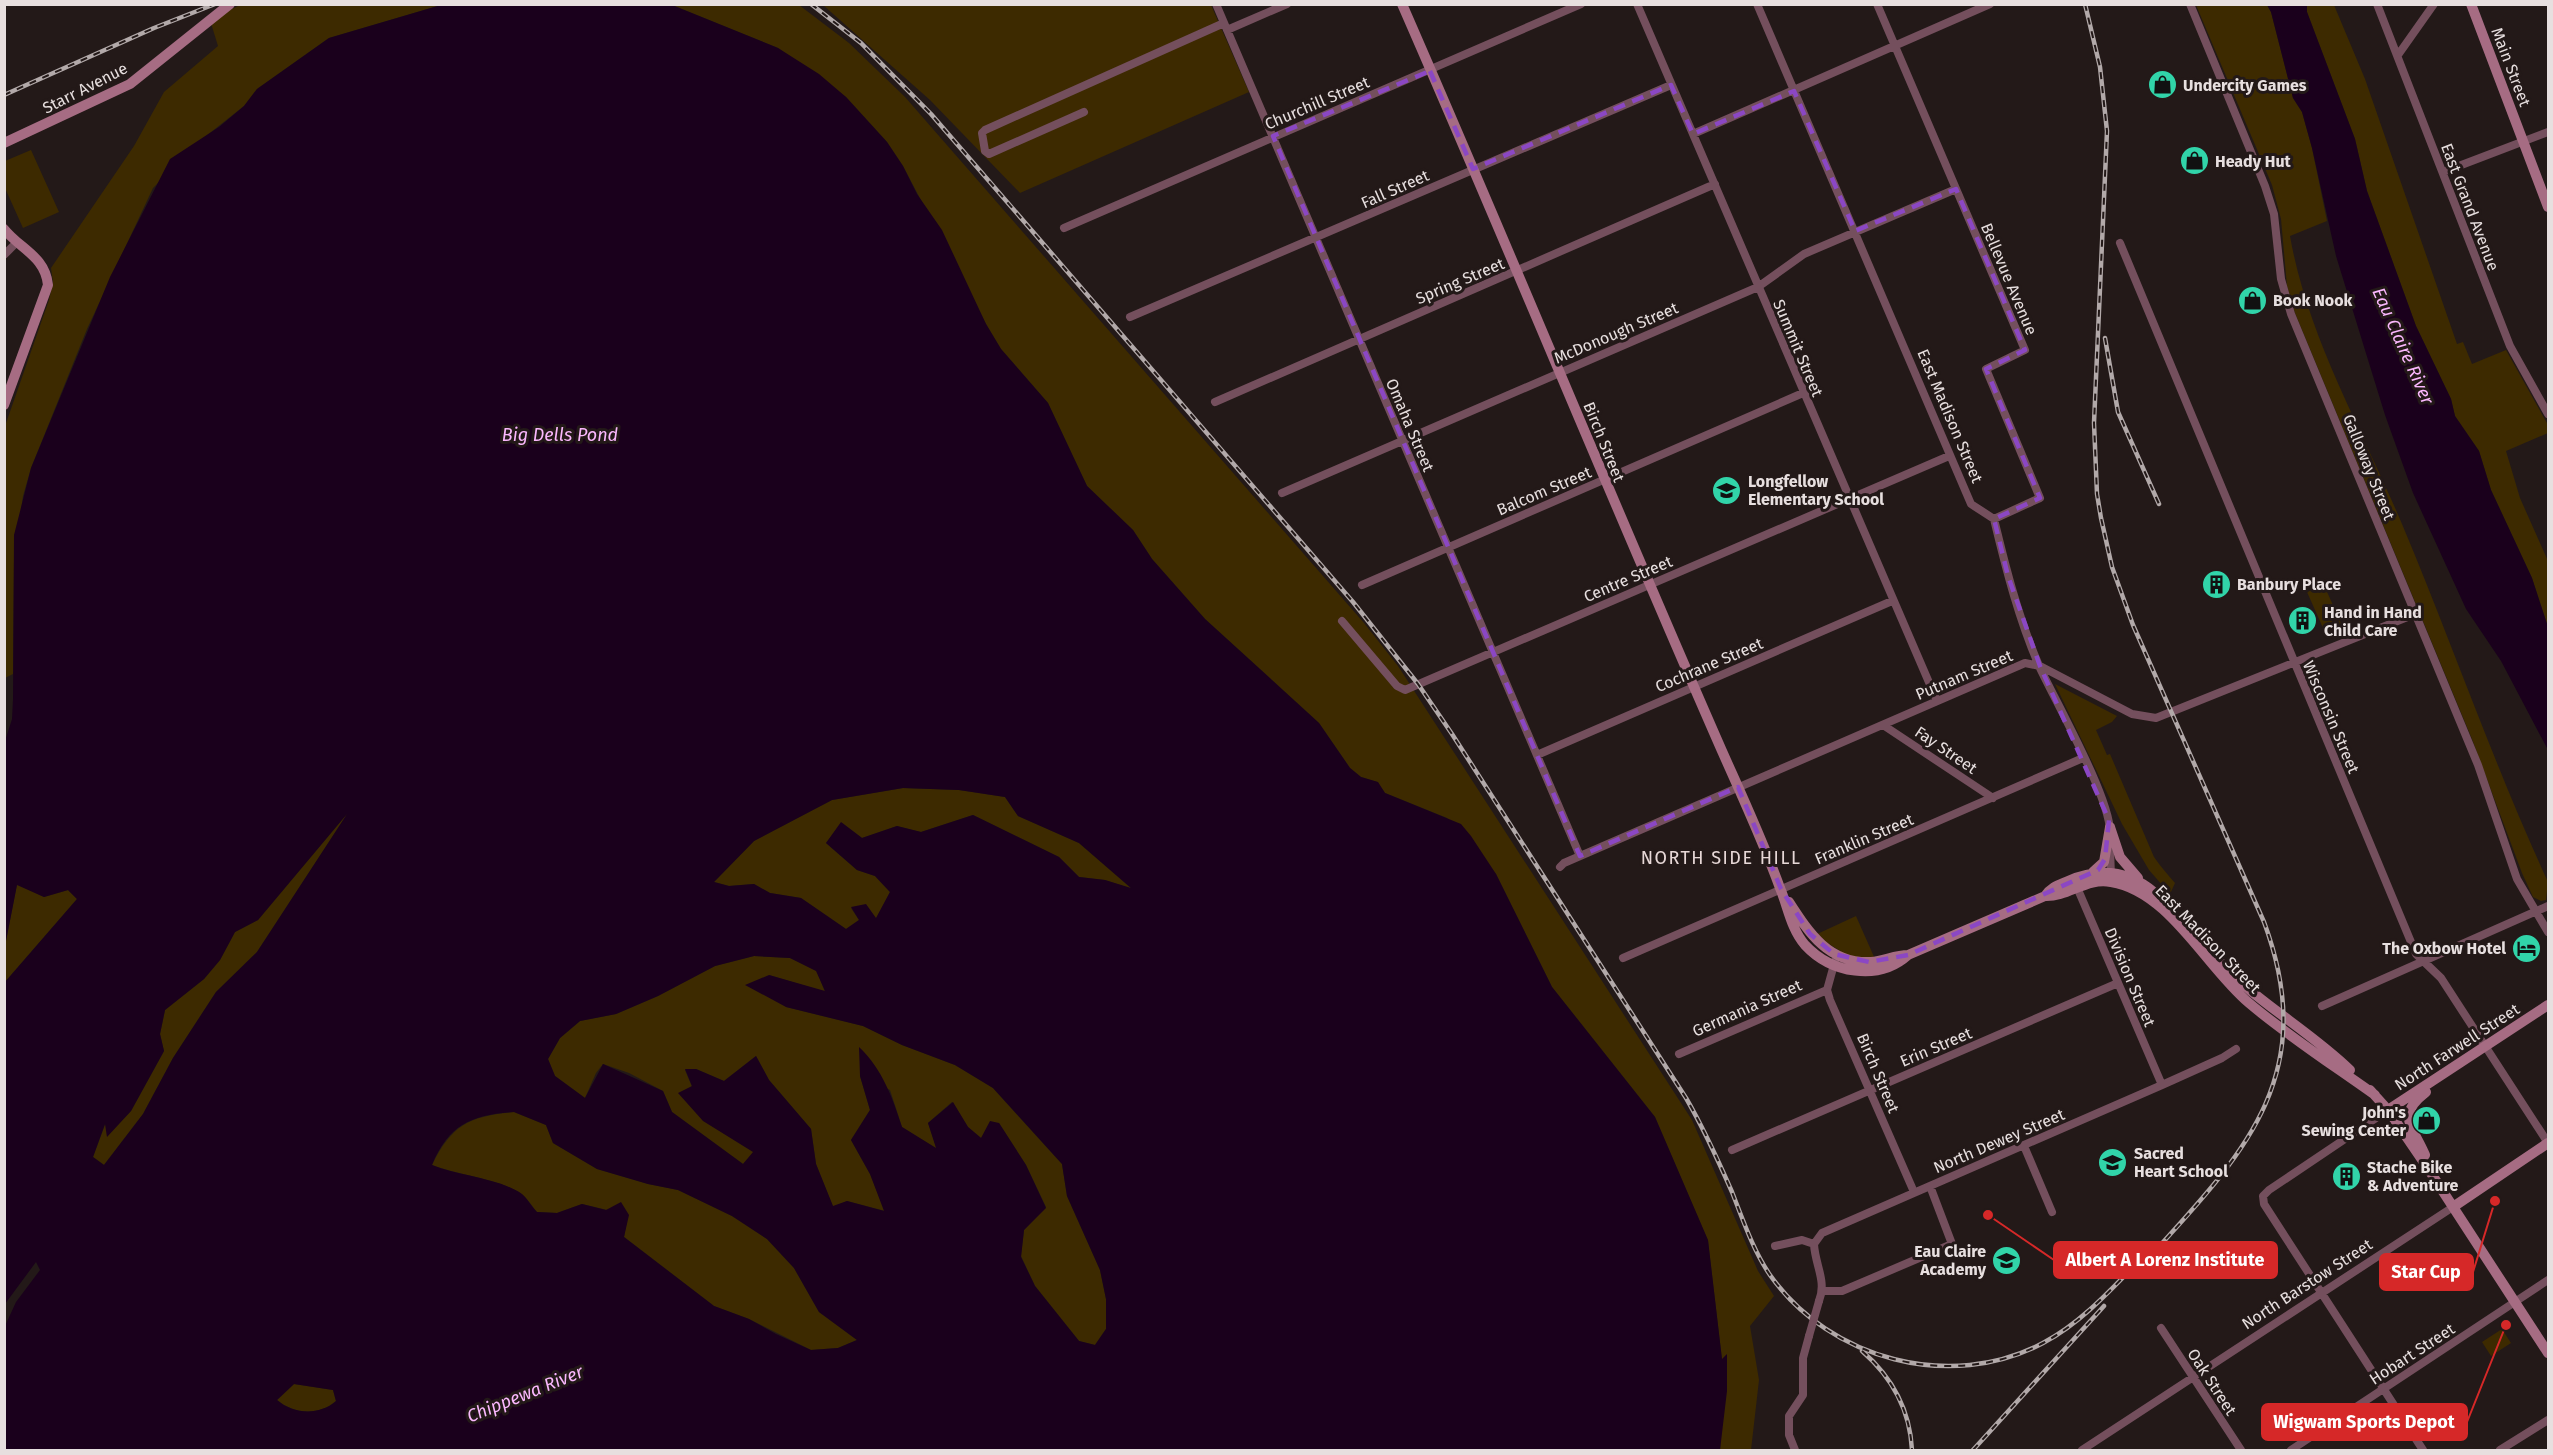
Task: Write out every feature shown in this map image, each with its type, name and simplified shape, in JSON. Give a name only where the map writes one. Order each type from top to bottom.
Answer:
[{"type":"main road","name":"Starr Avenue","points":[[4,143],[130,84],[230,4]]},
{"type":"main road","name":"Birch Street","points":[[1402,4],[1560,372],[1603,480],[1781,889],[1810,934],[1835,960]]},
{"type":"main road","name":"Main Street","points":[[2471,4],[2548,207]]},
{"type":"main road","points":[[4,229],[16,243],[43,265],[48,285],[4,405]]},
{"type":"main road","points":[[1835,960],[1869,962],[1908,955],[2045,896],[2053,896],[2087,874],[2098,870],[2104,862],[2110,827]]},
{"type":"main road","points":[[2110,827],[2123,864],[2149,888]]},
{"type":"main road","points":[[2087,874],[2111,876]]},
{"type":"main road","points":[[2075,883],[2090,882],[2111,876]]},
{"type":"main road","name":"East Madison Street","points":[[2111,876],[2149,888],[2239,981],[2320,1044],[2375,1095],[2429,1170],[2548,1353]]},
{"type":"main road","name":"East Madison Street","points":[[2111,876],[2146,895],[2247,1002],[2375,1095]]},
{"type":"main road","name":"North Farwell Street","points":[[2388,1110],[2548,1005]]},
{"type":"main road","points":[[2429,1170],[2408,1117],[2412,1104],[2430,1088],[2430,1082]]},
{"type":"main road","name":"North Barstow Street","points":[[2453,1206],[2548,1143]]},
{"type":"street","name":"Omaha Street","points":[[1216,4],[1580,856]]},
{"type":"street","points":[[1084,112],[989,154],[985,151],[982,133],[985,130],[1226,27],[1287,4]]},
{"type":"street","name":"Churchill Street","points":[[1064,228],[1581,4]]},
{"type":"street","name":"Summit Street","points":[[1637,4],[1848,500],[1937,701]]},
{"type":"street","name":"East Madison Street","points":[[1757,4],[1971,504],[1994,519]]},
{"type":"street","name":"Bellevue Avenue","points":[[1877,4],[2025,350],[1986,369],[2040,498],[1994,519]]},
{"type":"street","name":"Galloway Street","points":[[2190,4],[2265,186],[2274,214],[2281,279],[2291,314],[2478,765],[2517,879],[2548,932]]},
{"type":"street","name":"East Grand Avenue","points":[[2377,4],[2510,346],[2548,414]]},
{"type":"street","points":[[2398,55],[2434,4]]},
{"type":"street","points":[[1693,134],[1991,5]]},
{"type":"street","name":"Fall Street","points":[[1130,317],[1671,85]]},
{"type":"street","points":[[2443,172],[2548,132]]},
{"type":"street","name":"Spring Street","points":[[1215,402],[1715,184]]},
{"type":"street","name":"McDonough Street","points":[[1282,492],[1758,287],[1803,254],[1956,189]]},
{"type":"street","points":[[4,255],[16,243]]},
{"type":"street","name":"Wisconsin Street","points":[[2120,243],[2416,954],[2441,978],[2548,1143]]},
{"type":"street","name":"Balcom Street","points":[[1362,585],[1803,393]]},
{"type":"street","name":"Centre Street","points":[[1342,621],[1397,686],[1405,690],[1949,456]]},
{"type":"street","points":[[1994,519],[2008,576],[2040,666],[2104,806],[2110,827],[2111,876]]},
{"type":"street","name":"Cochrane Street","points":[[1537,755],[1892,601]]},
{"type":"street","name":"Putnam Street","points":[[1560,867],[1580,856],[2025,663],[2040,666],[2132,714],[2150,718],[2172,713],[2415,614]]},
{"type":"street","name":"Fay Street","points":[[1883,724],[1993,798]]},
{"type":"street","name":"Franklin Street","points":[[1623,958],[2083,758]]},
{"type":"street","name":"Division Street","points":[[2075,883],[2162,1085]]},
{"type":"street","points":[[2322,1006],[2548,906]]},
{"type":"street","points":[[1827,990],[1835,960]]},
{"type":"street","name":"Erin Street","points":[[1732,1150],[2118,983]]},
{"type":"street","name":"Germania Street","points":[[1679,1054],[1827,990]]},
{"type":"street","name":"Birch Street","points":[[1827,990],[1914,1192]]},
{"type":"street","name":"North Dewey Street","points":[[1814,1244],[1822,1233],[2162,1085],[2222,1058],[2236,1049]]},
{"type":"street","name":"North Farwell Street","points":[[2320,1293],[2264,1204],[2263,1196],[2388,1110]]},
{"type":"street","points":[[2024,1146],[2052,1212]]},
{"type":"street","points":[[1823,1291],[1842,1292],[1953,1244],[1930,1186]]},
{"type":"street","name":"North Barstow Street","points":[[2082,1450],[2453,1206]]},
{"type":"street","points":[[1775,1246],[1781,1247],[1802,1240],[1814,1244],[1823,1291],[1803,1358],[1803,1395],[1789,1416],[1789,1435],[1796,1450]]},
{"type":"street","name":"Hobart Street","points":[[2291,1450],[2548,1280]]},
{"type":"street","points":[[2320,1293],[2423,1450]]},
{"type":"street","name":"Oak Street","points":[[2161,1328],[2241,1450]]},
{"type":"street","points":[[2500,1450],[2548,1420]]},
{"type":"highlighted area","points":[[1430,71],[1473,169],[1671,85],[1693,134],[1794,91],[1855,231],[1956,189],[2025,350],[1986,369],[2040,498],[1994,519],[2008,576],[2040,666],[2109,820],[2105,859],[2098,870],[1908,955],[1869,962],[1834,954],[1810,934],[1781,889],[1738,787],[1580,856],[1273,136]]},
{"type":"shaded area","points":[[240,5],[441,5],[329,38],[257,89],[244,106],[201,140],[153,188],[87,329],[31,468],[23,496],[14,562],[13,674],[5,678],[5,426],[49,300],[53,282],[51,268],[134,146],[164,92],[218,46],[210,20]]},
{"type":"shaded area","points":[[672,5],[799,5],[849,43],[905,97],[1364,623],[1398,666],[1692,1120],[1758,1271],[1774,1296],[1750,1326],[1759,1380],[1751,1450],[1720,1450],[1726,1355],[1722,1360],[1708,1241],[1655,1117],[1552,987],[1496,874],[1447,818],[1385,793],[1377,782],[1361,777],[1350,768],[1319,723],[1205,619],[1152,559],[1133,530],[1087,486],[1048,403],[1001,349],[903,166],[887,142],[846,97],[778,48]]},
{"type":"shaded area","points":[[823,5],[1211,5],[1249,92],[1020,193],[930,100]]},
{"type":"shaded area","points":[[2196,5],[2267,5],[2271,12],[2293,98],[2302,112],[2312,148],[2327,221],[2290,236],[2309,311],[2338,383],[2402,524],[2509,793],[2548,882],[2546,900],[2541,901],[2533,897],[2522,873],[2472,739],[2295,313],[2287,286],[2281,219],[2272,185]]},
{"type":"shaded area","points":[[2307,5],[2334,5],[2365,79],[2457,344],[2463,342],[2472,364],[2506,350],[2548,425],[2548,433],[2506,451],[2520,498],[2548,561],[2548,627],[2532,578],[2491,490],[2479,451],[2455,416],[2451,399],[2416,326],[2367,191],[2355,139],[2307,12]]},
{"type":"shaded area","points":[[31,150],[59,212],[23,228],[5,188],[5,161]]},
{"type":"shaded area","points":[[2324,585],[2344,630],[2327,637],[2307,592]]},
{"type":"shaded area","points":[[2055,684],[2117,716],[2112,722],[2096,730],[2107,755],[2110,754],[2154,857],[2175,883],[2170,894],[2149,870],[2122,824]]},
{"type":"shaded area","points":[[903,788],[959,790],[1005,797],[1018,816],[1079,843],[1132,889],[1105,880],[1079,877],[1059,857],[973,815],[921,832],[897,826],[862,838],[842,823],[826,843],[857,870],[875,876],[890,892],[876,919],[851,908],[859,920],[846,929],[801,898],[770,893],[754,884],[729,886],[714,882],[754,841],[832,800]]},
{"type":"shaded area","points":[[350,810],[257,952],[216,992],[173,1058],[143,1114],[104,1165],[93,1157],[106,1122],[107,1136],[131,1111],[164,1051],[160,1034],[165,1010],[204,979],[220,960],[235,932],[258,920]]},
{"type":"shaded area","points":[[17,884],[44,897],[68,890],[77,899],[5,982],[5,946]]},
{"type":"shaded area","points":[[1856,916],[1875,959],[1848,956],[1815,935]]},
{"type":"shaded area","points":[[754,956],[790,958],[817,971],[825,992],[769,975],[786,1007],[863,1026],[902,1045],[955,1065],[993,1088],[1062,1164],[1067,1196],[1100,1270],[1106,1299],[1106,1329],[1095,1345],[1079,1341],[1035,1286],[1021,1256],[1024,1230],[1046,1207],[1026,1165],[999,1123],[981,1138],[968,1127],[952,1102],[928,1123],[937,1149],[902,1127],[890,1090],[860,1076],[870,1110],[851,1140],[870,1174],[885,1211],[847,1201],[833,1207],[816,1164],[811,1129],[769,1080],[756,1056],[724,1081],[696,1069],[685,1070],[692,1087],[754,1152],[743,1164],[672,1112],[663,1091],[629,1073],[603,1064],[596,1073],[585,1098],[555,1076],[548,1059],[560,1038],[580,1021],[616,1014],[658,996],[715,966]]},
{"type":"shaded area","points":[[514,1112],[546,1125],[553,1143],[597,1169],[678,1190],[732,1216],[767,1239],[794,1268],[819,1312],[857,1340],[838,1348],[811,1350],[749,1319],[714,1306],[624,1237],[628,1215],[582,1204],[557,1213],[537,1212],[521,1194],[512,1189],[432,1165],[447,1140],[464,1125],[485,1116]]},
{"type":"shaded area","points":[[2502,1329],[2511,1343],[2491,1356],[2482,1342]]},
{"type":"shaded area","points":[[294,1384],[333,1390],[336,1401],[314,1411],[291,1408],[277,1400]]},
{"type":"water","name":"Big Dells Pond","points":[[441,5],[672,5],[778,48],[819,74],[846,97],[887,142],[903,166],[917,194],[942,230],[986,324],[1001,349],[1048,403],[1087,486],[1133,530],[1152,559],[1205,619],[1319,723],[1350,768],[1361,777],[1378,782],[1385,793],[1461,824],[1496,874],[1552,987],[1655,1117],[1708,1240],[1722,1359],[1727,1354],[1727,1391],[1720,1450],[5,1450],[5,1326],[16,1302],[40,1270],[36,1262],[5,1304],[5,982],[77,899],[68,890],[44,897],[17,885],[5,946],[4,744],[12,719],[13,699],[14,535],[31,468],[110,277],[170,159],[219,127],[244,106],[257,89],[329,38]],"holes":[[[903,788],[959,790],[1005,797],[1018,816],[1079,843],[1131,888],[1105,880],[1079,877],[1059,857],[973,815],[921,832],[897,826],[862,838],[841,822],[826,843],[857,870],[875,876],[890,892],[876,918],[866,904],[851,907],[859,920],[846,929],[801,898],[770,893],[754,884],[729,886],[714,882],[754,841],[832,800]],[[347,814],[257,952],[216,992],[173,1058],[143,1114],[104,1165],[93,1157],[105,1124],[107,1137],[131,1111],[164,1051],[160,1034],[165,1010],[204,979],[220,960],[235,932],[258,920]],[[754,956],[790,958],[816,971],[825,991],[769,975],[745,985],[786,1007],[863,1026],[902,1045],[955,1065],[993,1088],[1062,1164],[1067,1196],[1100,1270],[1106,1299],[1106,1329],[1095,1345],[1079,1341],[1035,1286],[1021,1257],[1024,1230],[1046,1208],[1026,1165],[999,1123],[990,1121],[981,1138],[968,1127],[953,1102],[928,1123],[936,1148],[902,1127],[881,1075],[859,1047],[860,1076],[870,1110],[851,1140],[870,1174],[884,1211],[847,1201],[833,1206],[816,1164],[811,1129],[769,1080],[756,1056],[724,1081],[696,1069],[685,1069],[692,1086],[678,1093],[703,1121],[753,1152],[743,1164],[672,1112],[663,1091],[603,1064],[585,1098],[555,1076],[548,1059],[560,1038],[580,1021],[616,1014],[658,996],[715,966]],[[514,1112],[546,1125],[553,1143],[597,1169],[678,1190],[732,1216],[767,1239],[794,1268],[819,1312],[857,1340],[838,1348],[811,1350],[749,1319],[714,1306],[624,1237],[629,1215],[621,1202],[606,1210],[582,1204],[557,1213],[537,1212],[524,1196],[502,1184],[432,1165],[446,1140],[454,1131],[474,1119]],[[294,1384],[333,1390],[336,1401],[314,1411],[298,1410],[283,1405],[277,1400]]]},
{"type":"water","name":"Eau Claire River","points":[[2267,5],[2307,5],[2307,12],[2355,139],[2367,191],[2416,326],[2451,399],[2455,416],[2479,451],[2491,490],[2532,578],[2548,627],[2548,750],[2501,661],[2466,609],[2413,493],[2385,415],[2336,256],[2312,148],[2302,112],[2293,98],[2271,12]]},
{"type":"railway","points":[[4,95],[154,28],[215,4]]},
{"type":"railway","points":[[811,4],[861,43],[931,114],[1353,602],[1418,684],[1686,1098],[1716,1156],[1758,1255],[1770,1275],[1795,1304],[1825,1328],[1858,1347],[1894,1359],[1932,1365],[1970,1365],[2007,1358],[2043,1343],[2069,1327],[2136,1264]]},
{"type":"railway","points":[[2085,4],[2100,67],[2107,131],[2094,423],[2097,494],[2101,518],[2112,567],[2133,625],[2264,922],[2280,979],[2283,1030],[2276,1075],[2260,1117],[2236,1156],[2206,1194],[2135,1273]]},
{"type":"railway","points":[[2105,338],[2118,412],[2159,504]]},
{"type":"railway","points":[[1973,1450],[2104,1306]]},
{"type":"railway","points":[[1862,1351],[1882,1372],[1897,1396],[1908,1422],[1912,1450]]},
{"type":"place","name":"Undercity Games","points":[[2162,85]]},
{"type":"place","name":"Heady Hut","points":[[2194,161]]},
{"type":"place","name":"Book Nook","points":[[2252,300]]},
{"type":"place","name":"Longfellow Elementary School","points":[[1727,490]]},
{"type":"place","name":"Banbury Place","points":[[2216,584]]},
{"type":"place","name":"Hand in Hand Child Care","points":[[2303,621]]},
{"type":"place","name":"The Oxbow Hotel","points":[[2527,948]]},
{"type":"place","name":"John's Sewing Center","points":[[2427,1121]]},
{"type":"place","name":"Sacred Heart School","points":[[2113,1162]]},
{"type":"place","name":"Stache Bike & Adventure","points":[[2346,1176]]},
{"type":"place","name":"Star Cup","points":[[2495,1201]]},
{"type":"place","name":"Albert A Lorenz Institute","points":[[1988,1215]]},
{"type":"place","name":"Eau Claire Academy","points":[[2007,1260]]},
{"type":"place","name":"Wigwam Sports Depot","points":[[2506,1325]]},
{"type":"district","name":"NORTH SIDE HILL","points":[[1721,858]]},
{"type":"water label","name":"Chippewa River","points":[[525,1394]]}]
